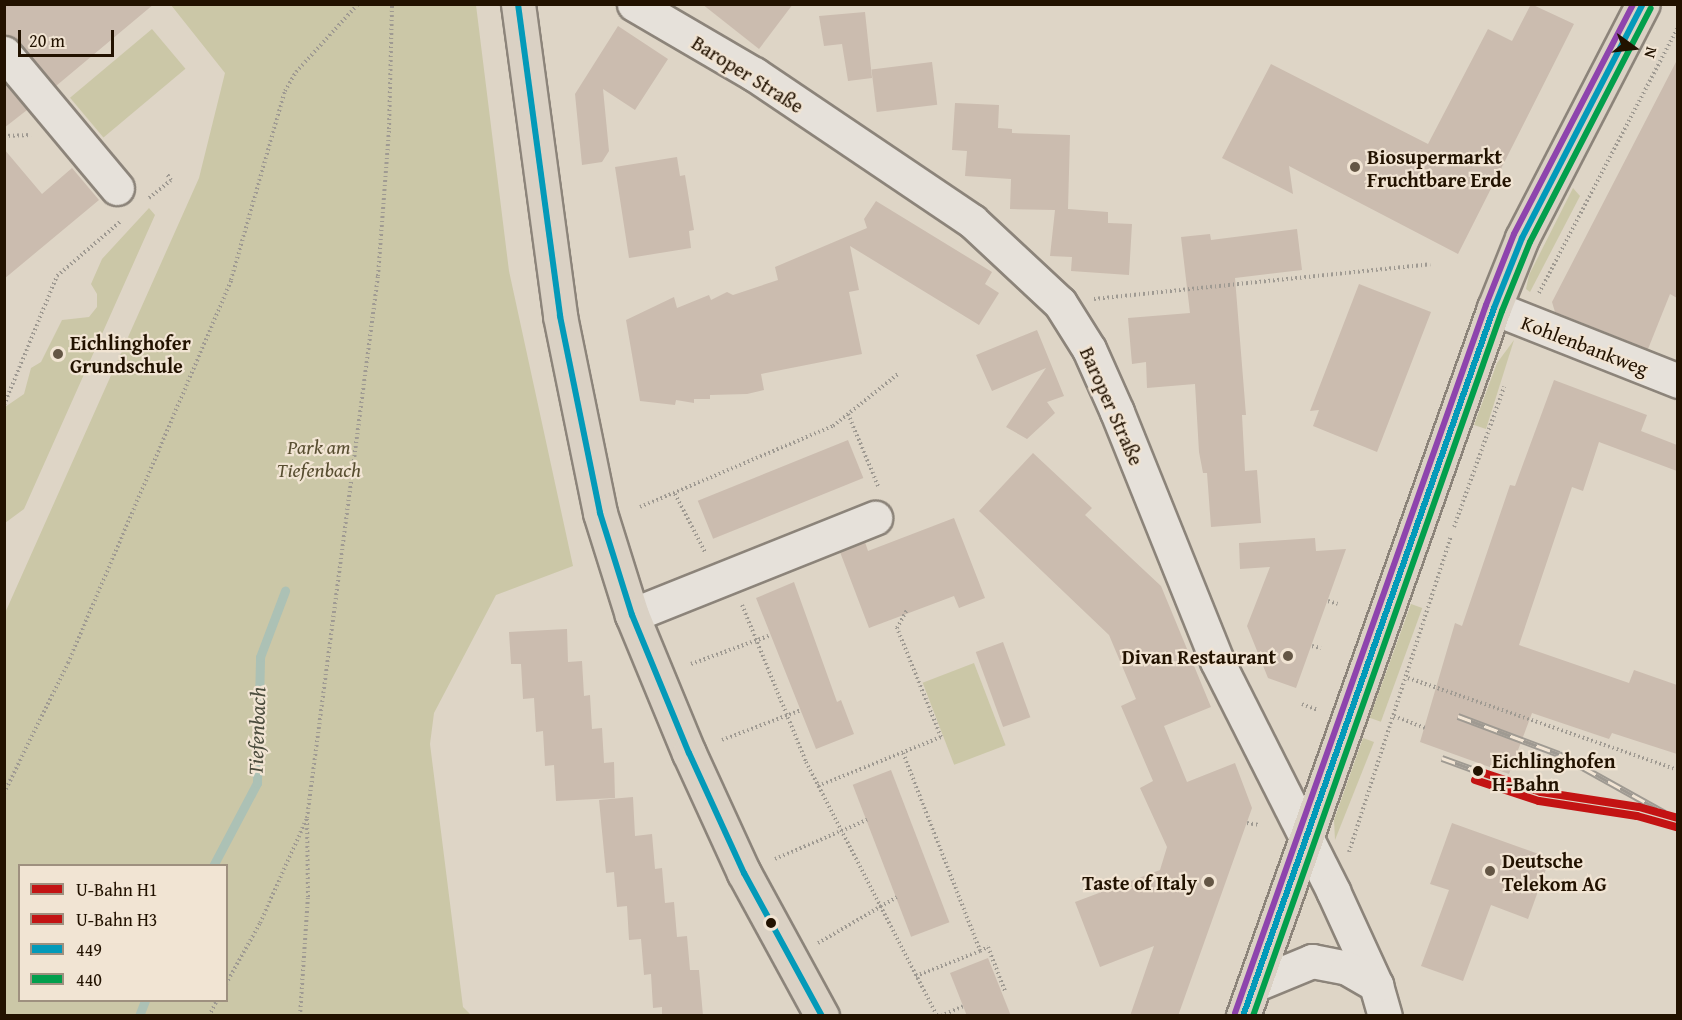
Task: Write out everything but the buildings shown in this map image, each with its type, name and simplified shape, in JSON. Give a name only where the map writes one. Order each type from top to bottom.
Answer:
[{"type":"main road","points":[[518,4],[560,316],[600,513],[632,615],[744,873],[822,1016]]},
{"type":"main road","points":[[1243,1016],[1494,308],[1522,238],[1643,4]]},
{"type":"street","name":"Baroper Straße","points":[[634,4],[754,74],[972,221],[1060,303],[1089,349],[1117,412],[1217,661],[1306,838],[1380,1000]]},
{"type":"street","points":[[4,53],[126,199]]},
{"type":"street","name":"Kohlenbankweg","points":[[1494,308],[1677,381]]},
{"type":"street","points":[[632,615],[875,518]]},
{"type":"street","name":"Baroper Straße","points":[[1254,985],[1312,961],[1347,968],[1380,1000]]},
{"type":"path","points":[[4,793],[68,663],[231,280],[285,91],[296,72],[358,4]]},
{"type":"path","points":[[300,1016],[308,897],[307,818],[378,276],[389,129],[392,4]]},
{"type":"path","points":[[1537,296],[1677,27]]},
{"type":"path","points":[[4,405],[57,276],[126,199],[171,180],[167,174]]},
{"type":"path","points":[[1060,303],[1430,264]]},
{"type":"path","points":[[640,507],[833,426],[898,374]]},
{"type":"path","points":[[1348,856],[1408,678],[1452,532],[1483,454],[1506,380]]},
{"type":"path","points":[[848,414],[887,506],[875,518]]},
{"type":"path","points":[[675,494],[711,561]]},
{"type":"path","points":[[738,597],[758,639],[818,786],[937,1016]]},
{"type":"path","points":[[1328,601],[1338,604]]},
{"type":"path","points":[[818,786],[943,736],[897,628],[907,610]]},
{"type":"path","points":[[691,664],[771,635]]},
{"type":"path","points":[[1312,646],[1321,648]]},
{"type":"path","points":[[1408,678],[1677,770]]},
{"type":"path","points":[[1475,701],[1477,694]]},
{"type":"path","points":[[1302,704],[1324,713]]},
{"type":"path","points":[[722,740],[801,710]]},
{"type":"path","points":[[1394,716],[1425,728]]},
{"type":"path","points":[[903,753],[980,951]]},
{"type":"path","points":[[228,981],[261,923],[307,818]]},
{"type":"path","points":[[775,859],[867,820]]},
{"type":"path","points":[[1247,823],[1259,825]]},
{"type":"path","points":[[818,943],[897,897]]},
{"type":"path","points":[[916,976],[988,947],[1005,991]]},
{"type":"path","points":[[209,1016],[216,1002]]},
{"type":"path","points":[[941,1016],[963,1006]]},
{"type":"green space","name":"Park am Tiefenbach","points":[[171,5],[476,5],[509,271],[573,566],[496,595],[434,713],[430,744],[463,1007],[471,1015],[5,1015],[5,613],[199,178],[225,73]]},
{"type":"green space","points":[[152,29],[185,69],[103,138],[70,98]]},
{"type":"green space","points":[[1573,188],[1580,196],[1530,292],[1526,289],[1529,275]]},
{"type":"green space","points":[[149,208],[155,215],[24,509],[5,523],[5,407],[24,394],[31,368],[41,362],[62,320],[89,317],[97,307],[97,294],[91,284],[102,259]]},
{"type":"green space","points":[[1514,340],[1486,429],[1474,425],[1497,363]]},
{"type":"green space","points":[[1411,604],[1422,608],[1381,722],[1370,718]]},
{"type":"green space","points":[[974,663],[1006,745],[954,765],[923,683]]},
{"type":"green space","points":[[1363,738],[1374,742],[1335,840],[1334,820]]},
{"type":"waterway","name":"Tiefenbach","points":[[214,864],[257,783],[260,657],[285,591]]},
{"type":"waterway","name":"Tiefenbach","points":[[139,1016],[144,1002]]},
{"type":"railway","points":[[1458,716],[1559,754],[1665,813]]},
{"type":"railway","points":[[1442,758],[1478,771]]},
{"type":"metro line","name":"H1","points":[[1478,771],[1541,792],[1639,807],[1678,818]]},
{"type":"metro line","name":"H3","points":[[1475,780],[1539,801],[1637,816],[1676,827]]},
{"type":"transit line","name":"449","points":[[518,4],[560,316],[600,513],[632,615],[689,753],[744,873],[822,1016]]},
{"type":"transit line","points":[[1235,1013],[1486,305],[1514,234],[1633,4]]},
{"type":"transit line","name":"449","points":[[1243,1016],[1494,308],[1522,238],[1643,4]]},
{"type":"transit line","name":"440","points":[[1253,1016],[1502,311],[1530,242],[1651,8]]},
{"type":"place","name":"Biosupermarkt Fruchtbare Erde","points":[[1355,167]]},
{"type":"place","name":"Eichlinghofer Grundschule","points":[[58,354]]},
{"type":"place","name":"Divan Restaurant","points":[[1288,656]]},
{"type":"place","name":"Eichlinghofen H-Bahn","points":[[1478,771]]},
{"type":"place","name":"Deutsche Telekom AG","points":[[1490,871]]},
{"type":"place","name":"Taste of Italy","points":[[1209,882]]}]
